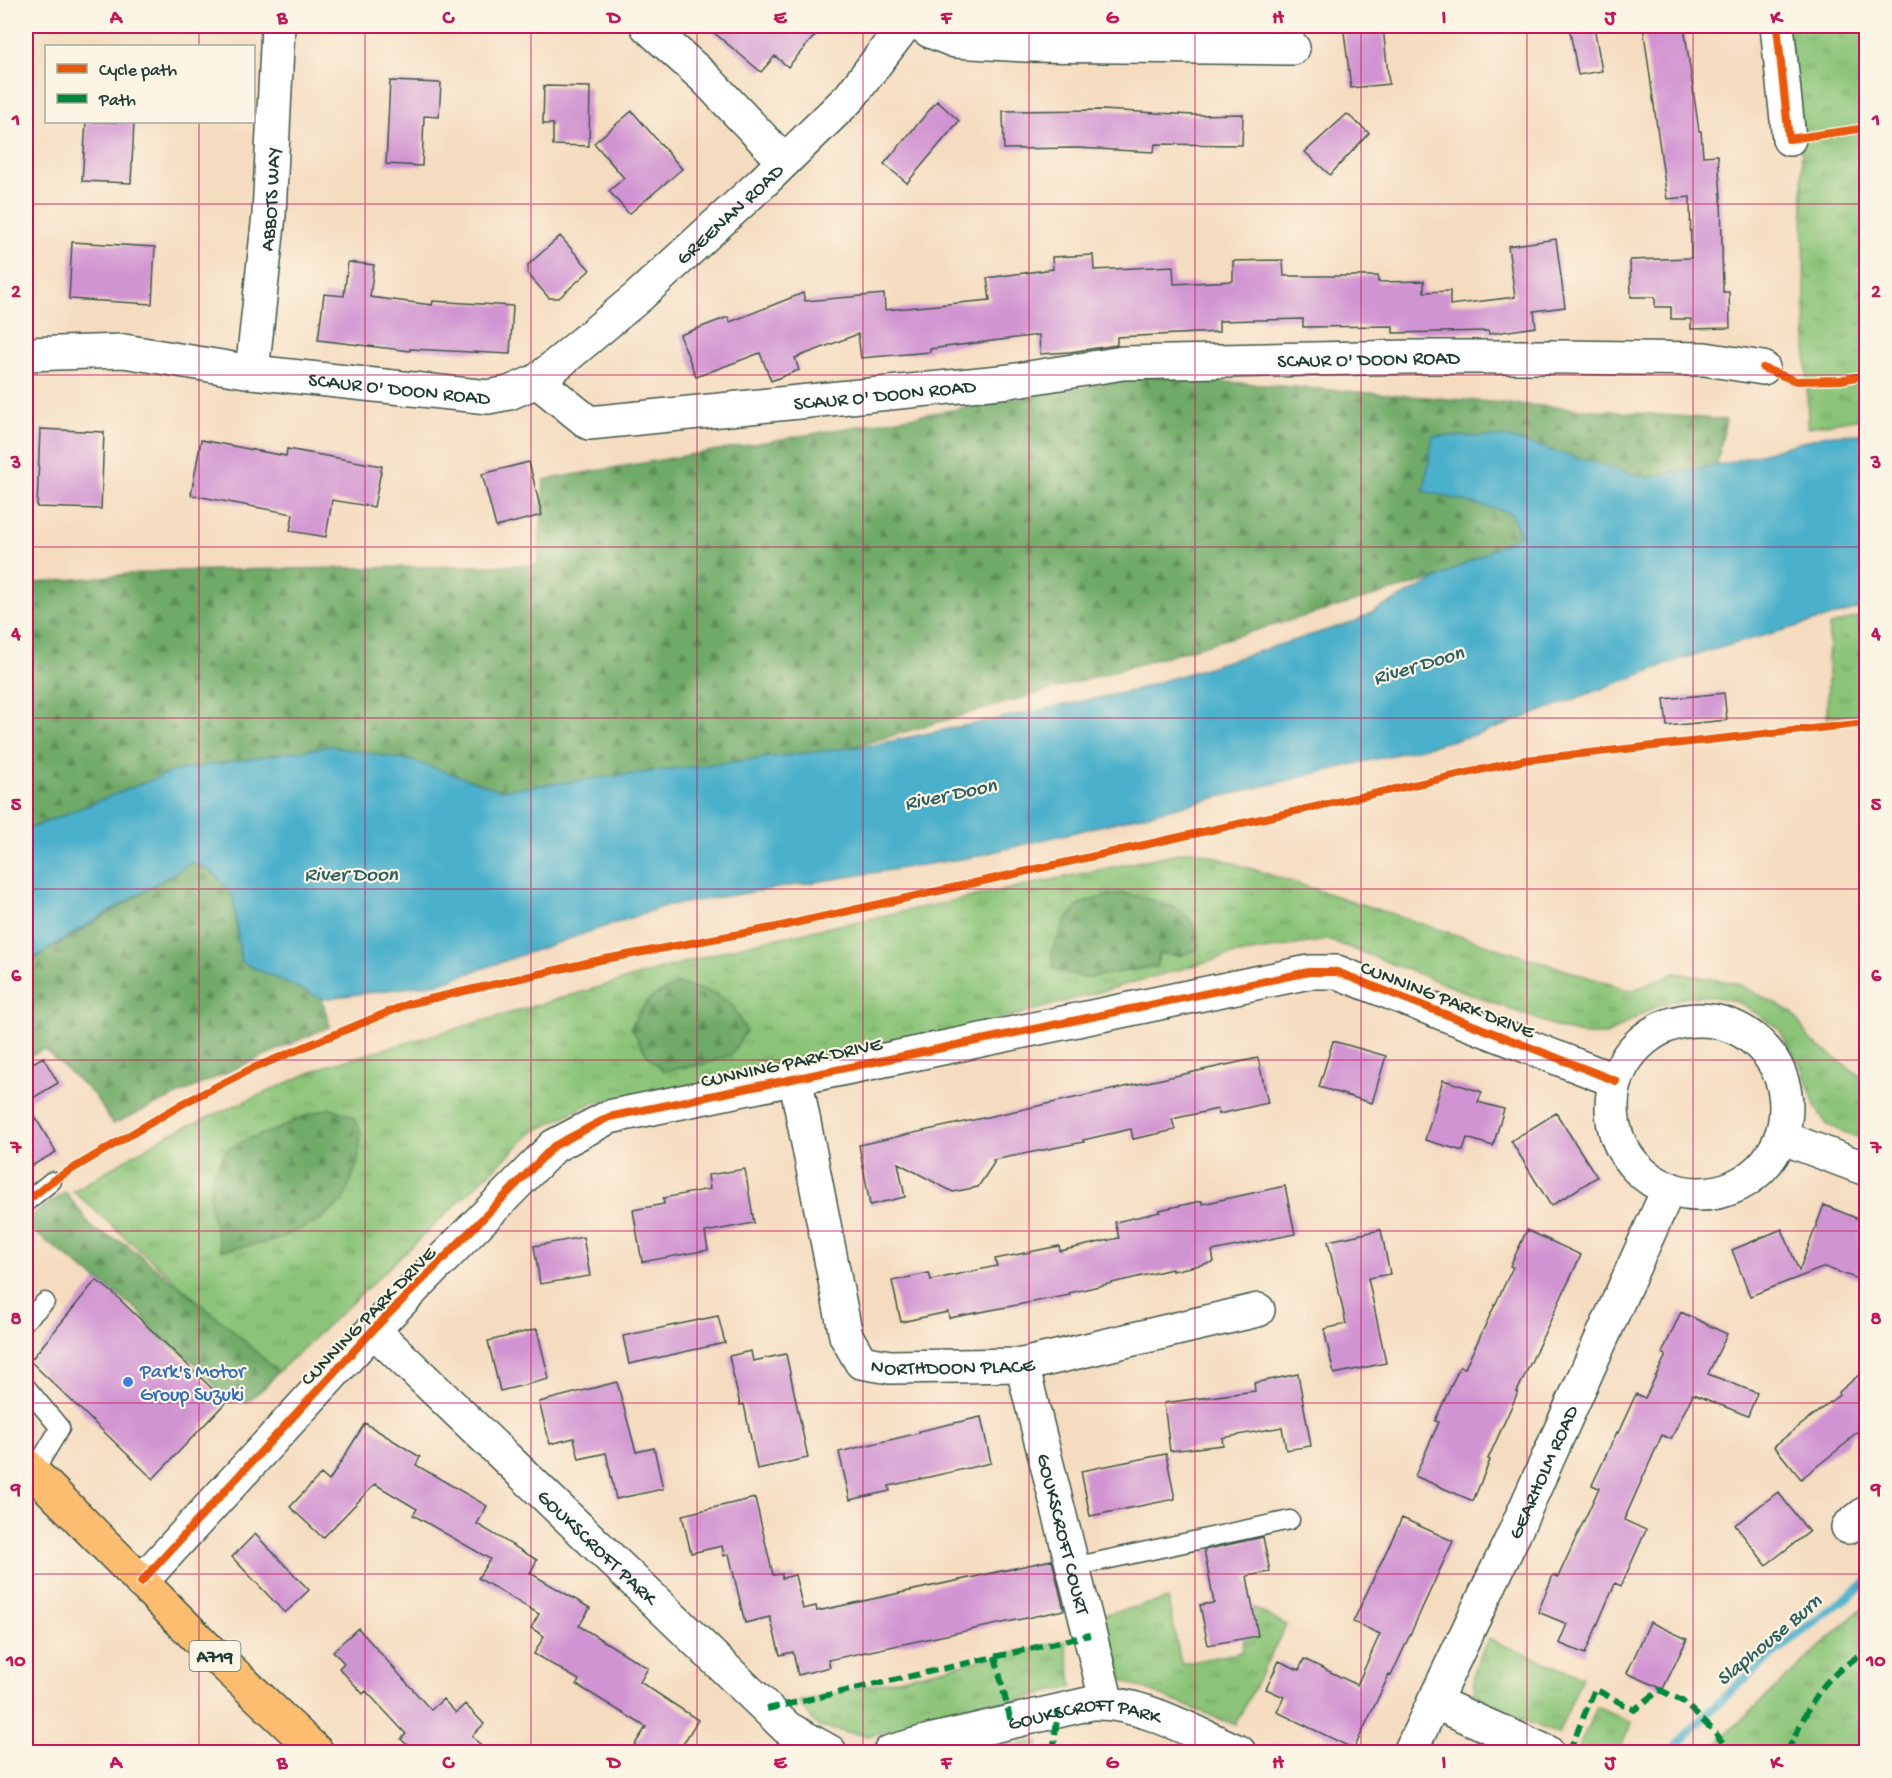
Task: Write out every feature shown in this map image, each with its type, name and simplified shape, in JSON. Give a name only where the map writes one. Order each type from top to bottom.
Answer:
[{"type":"main road","name":"A719","points":[[29,1469],[208,1649],[317,1752]]},
{"type":"street","name":"ABBOTS WAY","points":[[252,372],[269,215],[278,26]]},
{"type":"street","points":[[647,26],[705,78],[784,161]]},
{"type":"street","name":"GREENAN ROAD","points":[[537,381],[638,297],[784,161],[850,97],[904,26]]},
{"type":"street","points":[[923,26],[955,41],[1025,45],[1293,48]]},
{"type":"street","points":[[1777,26],[1789,139]]},
{"type":"street","name":"SCAUR O' DOON ROAD","points":[[26,354],[124,351],[252,372],[488,397],[509,393],[537,381],[589,423],[1010,381],[1123,363],[1399,357],[1563,357],[1705,359],[1763,368]]},
{"type":"street","name":"CUNNING PARK DRIVE","points":[[141,1582],[373,1330],[554,1146],[609,1117],[1309,972],[1337,972],[1616,1081]]},
{"type":"street","points":[[1690,1020],[1715,1021],[1731,1026],[1760,1044],[1775,1064],[1784,1087],[1786,1113],[1781,1137],[1762,1166],[1735,1186],[1714,1192],[1691,1193],[1669,1188],[1649,1178],[1633,1164],[1621,1145],[1614,1125],[1612,1103],[1616,1081],[1626,1058],[1644,1039],[1665,1026],[1690,1020]]},
{"type":"street","name":"NORTHDOON PLACE","points":[[795,1077],[846,1336],[861,1362],[890,1367],[1022,1365],[1258,1310]]},
{"type":"street","points":[[1781,1137],[1866,1169]]},
{"type":"street","name":"GEARHOLM ROAD","points":[[1410,1752],[1514,1534],[1669,1188]]},
{"type":"street","name":"GOUKSCROFT PARK","points":[[373,1330],[787,1728],[830,1752]]},
{"type":"street","name":"GOUKSCROFT COURT","points":[[1022,1365],[1107,1703]]},
{"type":"street","points":[[1434,1702],[1547,1752]]},
{"type":"street","name":"GOUKSCROFT PARK","points":[[890,1752],[1092,1703],[1107,1703],[1141,1709],[1239,1752]]},
{"type":"lane","points":[[26,1202],[52,1181]]},
{"type":"lane","points":[[26,1320],[45,1302]]},
{"type":"lane","points":[[26,1387],[60,1428],[29,1469]]},
{"type":"lane","points":[[1072,1568],[1290,1520]]},
{"type":"green space","points":[[1788,26],[1866,26],[1866,417],[1808,427],[1801,123]]},
{"type":"green space","points":[[1148,376],[1726,420],[1710,499],[559,832],[103,801],[26,829],[26,584],[162,571],[538,565],[544,480]]},
{"type":"green space","points":[[1866,614],[1866,713],[1861,716],[1827,717],[1829,626]]},
{"type":"green space","points":[[1193,850],[1631,991],[1676,973],[1736,983],[1792,1012],[1810,1040],[1866,1080],[1866,1141],[1827,1125],[1816,1108],[1802,1068],[1779,1029],[1742,1004],[1723,998],[1685,997],[1652,1008],[1606,1035],[1586,1035],[1565,1030],[1327,940],[1231,955],[795,1077],[591,1103],[533,1132],[278,1372],[73,1191],[165,1136],[326,1066],[745,945]],"holes":[[[1148,900],[1171,906],[1182,913],[1196,931],[1179,956],[1159,953],[1156,966],[1084,978],[1054,969]]]},
{"type":"green space","points":[[193,862],[214,873],[233,896],[241,961],[322,999],[330,1026],[113,1124],[94,1095],[44,1049],[26,1058],[26,964]]},
{"type":"green space","points":[[1124,893],[1165,904],[1184,914],[1196,930],[1198,949],[1179,956],[1159,953],[1157,966],[1084,978],[1054,969],[1051,952],[1066,921],[1080,904]]},
{"type":"green space","points":[[679,984],[715,993],[733,1006],[746,1031],[732,1054],[705,1064],[663,1071],[647,1055],[631,1027],[650,999]]},
{"type":"green space","points":[[331,1108],[353,1117],[361,1132],[358,1162],[343,1201],[320,1220],[273,1241],[221,1251],[210,1208],[211,1181],[226,1150],[309,1114]]},
{"type":"green space","points":[[66,1192],[94,1230],[126,1244],[229,1327],[278,1372],[264,1388],[247,1402],[226,1402],[202,1368],[154,1333],[140,1312],[26,1226],[26,1219]]},
{"type":"green space","points":[[1168,1599],[1181,1664],[1242,1652],[1250,1606],[1286,1625],[1235,1725],[1124,1681],[1102,1615]]},
{"type":"green space","points":[[1866,1604],[1866,1752],[1707,1752]]},
{"type":"green space","points":[[1488,1639],[1582,1677],[1558,1734],[1480,1703],[1473,1678]]},
{"type":"green space","points":[[1065,1641],[1073,1687],[867,1736],[819,1727],[798,1702]]},
{"type":"green space","points":[[1597,1707],[1632,1723],[1618,1752],[1576,1752]]},
{"type":"green space","points":[[1039,1741],[1037,1752],[976,1752]]},
{"type":"water","name":"River Doon","points":[[1866,434],[1866,607],[1684,658],[1483,733],[972,857],[665,906],[440,983],[322,999],[241,962],[233,896],[214,873],[193,862],[26,963],[26,830],[173,771],[330,746],[413,761],[500,790],[872,745],[1131,691],[1356,621],[1520,535],[1511,513],[1424,491],[1433,436],[1506,437],[1646,478],[1724,464],[1826,435]]},
{"type":"building","points":[[706,26],[823,26],[788,67],[775,56],[761,72]]},
{"type":"building","points":[[1569,26],[1594,26],[1602,71],[1578,75]]},
{"type":"building","points":[[1643,26],[1684,26],[1703,156],[1718,155],[1723,292],[1729,292],[1730,328],[1691,329],[1691,319],[1671,319],[1671,307],[1655,307],[1655,297],[1631,297],[1630,260],[1691,258],[1690,197],[1667,199]]},
{"type":"building","points":[[1383,27],[1389,84],[1351,88],[1344,32]]},
{"type":"building","points":[[390,81],[441,83],[439,117],[424,116],[422,166],[386,164]]},
{"type":"building","points":[[544,86],[590,87],[589,146],[553,145],[553,124],[543,124]]},
{"type":"building","points":[[937,101],[959,121],[907,183],[884,164]]},
{"type":"building","points":[[1102,110],[1194,115],[1243,114],[1242,145],[1155,144],[1154,152],[1077,148],[1004,149],[1003,111]]},
{"type":"building","points":[[632,111],[682,169],[629,214],[609,191],[624,178],[594,143]]},
{"type":"building","points":[[1347,114],[1369,133],[1330,175],[1305,152]]},
{"type":"building","points":[[86,123],[134,123],[131,183],[82,181]]},
{"type":"building","points":[[560,236],[590,270],[559,298],[549,298],[528,274],[528,265]]},
{"type":"building","points":[[1556,239],[1565,307],[1534,311],[1536,327],[1489,334],[1488,331],[1393,333],[1393,326],[1303,327],[1303,319],[1219,321],[1219,332],[1117,337],[1117,345],[1070,352],[1040,354],[1039,335],[930,349],[930,352],[861,358],[858,334],[795,358],[799,370],[771,381],[760,353],[696,377],[680,335],[728,317],[730,322],[803,293],[805,301],[884,294],[885,310],[990,300],[987,278],[1053,269],[1052,257],[1093,255],[1094,270],[1173,266],[1174,284],[1233,281],[1233,261],[1283,260],[1284,276],[1378,276],[1378,282],[1424,281],[1424,292],[1450,291],[1450,305],[1515,297],[1508,246]]},
{"type":"building","points":[[72,242],[155,247],[152,304],[69,299]]},
{"type":"building","points":[[348,262],[374,265],[370,297],[432,305],[433,301],[513,306],[510,354],[410,349],[410,351],[318,340],[324,294],[344,296]]},
{"type":"building","points":[[40,429],[104,432],[101,509],[37,507]]},
{"type":"building","points":[[201,440],[286,456],[287,449],[382,466],[374,507],[332,500],[326,537],[290,531],[293,514],[191,495]]},
{"type":"building","points":[[529,462],[542,515],[496,527],[482,474]]},
{"type":"building","points":[[1724,693],[1727,720],[1667,726],[1664,699]]},
{"type":"building","points":[[1333,1041],[1386,1056],[1372,1103],[1319,1087]]},
{"type":"building","points":[[43,1057],[58,1083],[26,1102],[26,1067]]},
{"type":"building","points":[[1258,1058],[1268,1103],[1219,1114],[1218,1109],[1172,1119],[1175,1130],[1133,1139],[1131,1129],[1083,1140],[1084,1142],[993,1160],[994,1163],[978,1187],[953,1192],[898,1163],[905,1197],[870,1205],[859,1145]]},
{"type":"building","points":[[1443,1080],[1482,1092],[1478,1102],[1504,1109],[1493,1146],[1467,1138],[1463,1151],[1425,1140]]},
{"type":"building","points":[[26,1102],[56,1152],[26,1169]]},
{"type":"building","points":[[1556,1113],[1597,1177],[1551,1206],[1511,1141]]},
{"type":"building","points":[[745,1169],[754,1223],[705,1232],[708,1250],[642,1262],[633,1210],[664,1204],[663,1198],[710,1189],[708,1175]]},
{"type":"building","points":[[1285,1186],[1295,1234],[1212,1251],[1214,1262],[1172,1271],[1172,1269],[1069,1293],[1070,1295],[949,1318],[948,1312],[901,1322],[892,1281],[929,1273],[931,1280],[997,1266],[995,1259],[1059,1246],[1060,1251],[1119,1238],[1115,1222],[1160,1212],[1159,1210],[1202,1201],[1202,1204]]},
{"type":"building","points":[[1824,1205],[1866,1222],[1866,1282],[1825,1267],[1750,1296],[1732,1250],[1782,1229],[1799,1271]]},
{"type":"building","points":[[1381,1230],[1390,1274],[1368,1278],[1386,1363],[1334,1374],[1324,1329],[1346,1324],[1328,1241]]},
{"type":"building","points":[[1527,1230],[1581,1255],[1517,1392],[1488,1459],[1490,1460],[1473,1501],[1415,1476],[1439,1422],[1435,1421],[1460,1366],[1465,1368],[1513,1267],[1510,1266]]},
{"type":"building","points":[[583,1237],[590,1276],[540,1284],[534,1246]]},
{"type":"building","name":"Park's Motor Group Suzuki","points":[[96,1280],[112,1292],[226,1402],[153,1479],[30,1361]]},
{"type":"building","points":[[1681,1312],[1727,1334],[1708,1374],[1757,1393],[1748,1416],[1693,1394],[1671,1439],[1662,1435],[1624,1520],[1646,1530],[1621,1586],[1615,1583],[1585,1654],[1559,1643],[1567,1624],[1538,1612],[1553,1575],[1558,1577],[1599,1488],[1592,1485],[1617,1432],[1636,1394],[1645,1398],[1666,1355],[1662,1353]]},
{"type":"building","points":[[718,1316],[725,1343],[629,1364],[623,1336]]},
{"type":"building","points":[[537,1329],[549,1379],[500,1391],[488,1341]]},
{"type":"building","points":[[751,1351],[753,1361],[786,1354],[808,1458],[757,1469],[744,1404],[740,1405],[729,1356]]},
{"type":"building","points":[[1866,1369],[1866,1427],[1865,1425],[1801,1479],[1774,1446],[1839,1395],[1838,1393]]},
{"type":"building","points":[[1298,1374],[1311,1446],[1286,1450],[1282,1427],[1222,1438],[1223,1445],[1170,1451],[1164,1403],[1255,1391],[1254,1383]]},
{"type":"building","points":[[617,1382],[636,1452],[654,1448],[663,1489],[616,1499],[606,1453],[579,1459],[574,1438],[550,1444],[539,1402]]},
{"type":"building","points":[[981,1417],[991,1463],[889,1486],[890,1491],[850,1500],[839,1452]]},
{"type":"building","points":[[365,1423],[420,1457],[416,1465],[487,1506],[477,1524],[537,1560],[530,1573],[590,1608],[579,1626],[648,1668],[640,1682],[698,1720],[678,1752],[630,1752],[646,1727],[577,1685],[579,1680],[534,1654],[544,1636],[531,1628],[539,1614],[478,1578],[490,1559],[413,1515],[417,1509],[375,1484],[323,1538],[290,1507],[321,1474],[329,1481]]},
{"type":"building","points":[[1166,1454],[1175,1499],[1090,1516],[1081,1471]]},
{"type":"building","points":[[1778,1492],[1809,1532],[1766,1565],[1735,1525]]},
{"type":"building","points":[[755,1498],[773,1575],[782,1574],[782,1578],[795,1575],[803,1609],[816,1606],[817,1611],[1052,1560],[1064,1610],[828,1660],[830,1667],[798,1675],[793,1652],[780,1655],[770,1617],[745,1623],[729,1554],[724,1556],[722,1546],[691,1553],[682,1515]]},
{"type":"building","points":[[1402,1518],[1453,1541],[1391,1676],[1389,1675],[1354,1749],[1277,1712],[1284,1697],[1266,1689],[1279,1661],[1299,1670],[1304,1659],[1357,1685],[1380,1634],[1353,1622]]},
{"type":"building","points":[[255,1534],[309,1590],[285,1613],[232,1557]]},
{"type":"building","points":[[1263,1537],[1270,1572],[1247,1576],[1258,1636],[1208,1645],[1200,1605],[1214,1603],[1204,1550]]},
{"type":"building","points":[[1650,1622],[1687,1639],[1663,1689],[1627,1673]]},
{"type":"building","points":[[358,1628],[431,1710],[443,1699],[456,1713],[465,1704],[484,1724],[472,1736],[487,1752],[414,1752],[401,1739],[406,1734],[366,1691],[363,1694],[339,1668],[344,1663],[333,1651]]},
{"type":"waterway","name":"Slaphouse Burn","points":[[1671,1752],[1739,1683],[1866,1583]]},
{"type":"marked path","points":[[767,1709],[1090,1635]]},
{"type":"marked path","points":[[1787,1752],[1809,1708],[1826,1683],[1866,1651]]},
{"type":"marked path","points":[[995,1656],[1011,1722]]},
{"type":"marked path","points":[[1569,1752],[1595,1689],[1634,1710],[1660,1690],[1682,1701],[1715,1732],[1728,1750],[1749,1752]]},
{"type":"marked path","points":[[1053,1752],[1058,1711]]},
{"type":"cycle path","points":[[1777,26],[1789,139],[1866,128]]},
{"type":"cycle path","points":[[1763,368],[1796,381],[1841,380],[1866,375]]},
{"type":"cycle path","points":[[26,1202],[52,1181],[184,1103],[249,1070],[408,1004],[600,960],[777,927],[1525,760],[1866,723]]},
{"type":"cycle path","points":[[141,1582],[373,1330],[554,1146],[609,1117],[1309,972],[1337,972],[1616,1081]]},
{"type":"place","name":"Park's Motor Group Suzuki","points":[[128,1382]]}]
